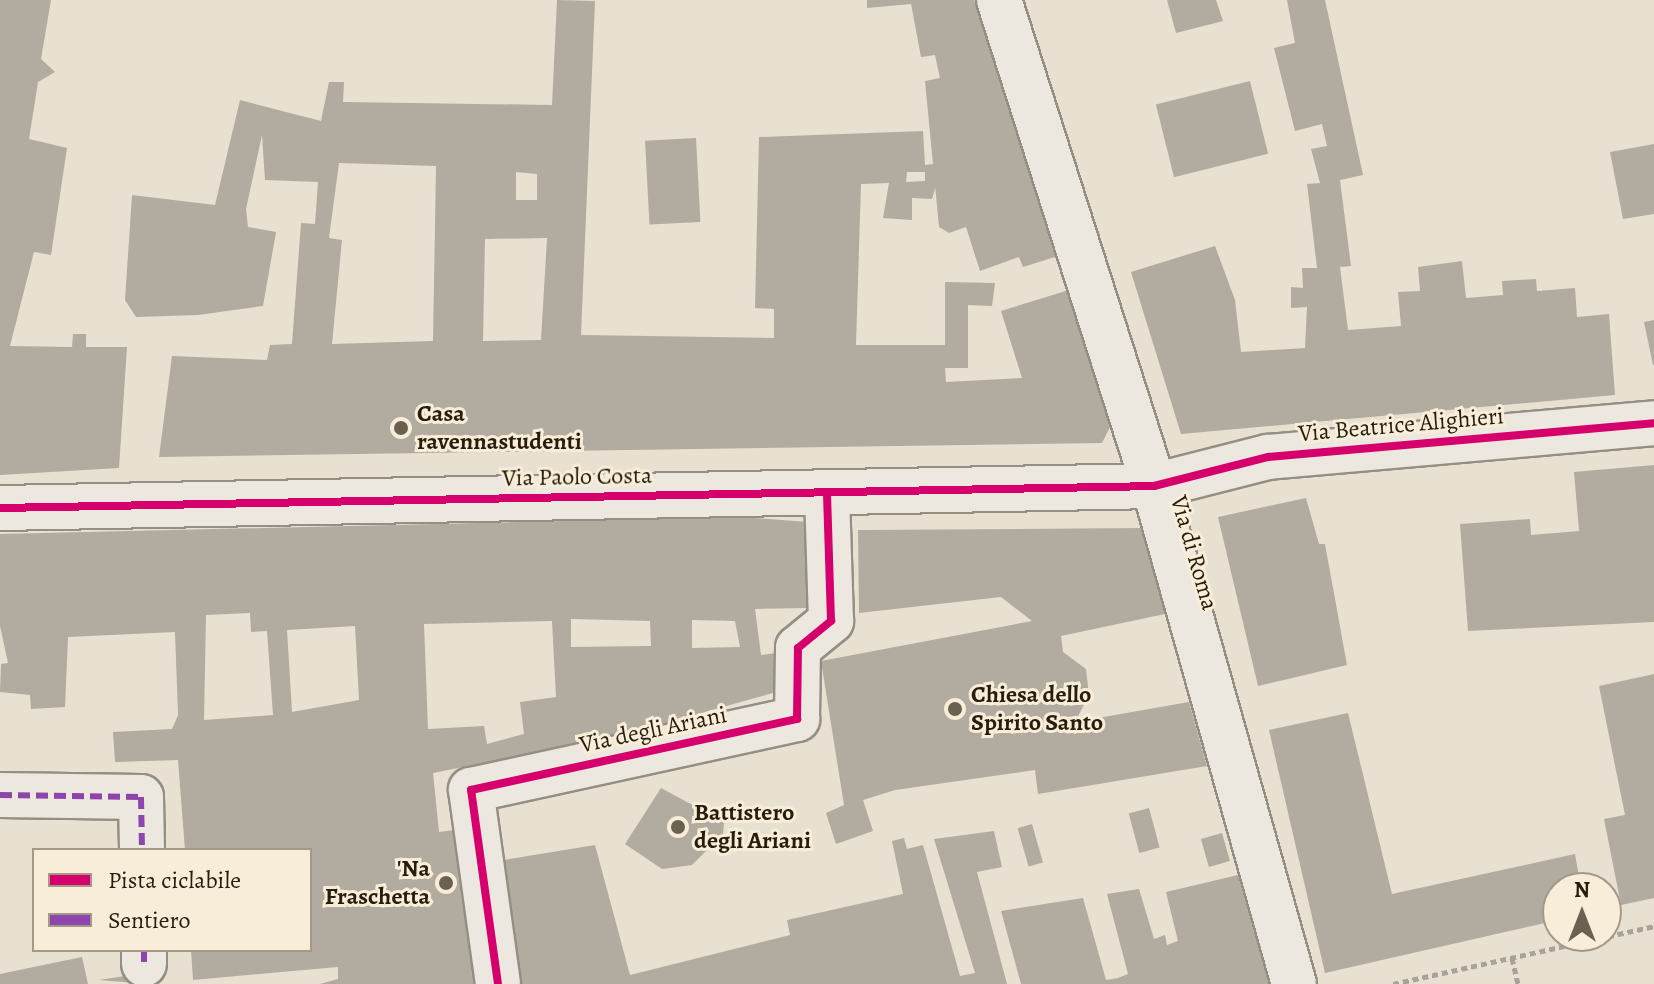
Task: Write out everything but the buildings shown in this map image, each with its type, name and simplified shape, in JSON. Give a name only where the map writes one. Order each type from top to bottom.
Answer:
[{"type":"street","name":"Via di Roma","points":[[999,0],[1154,486],[1294,984]]},
{"type":"street","name":"Via Beatrice Alighieri","points":[[1154,486],[1268,457],[1654,423]]},
{"type":"street","name":"Via Paolo Costa","points":[[0,508],[1154,486]]},
{"type":"street","name":"Via degli Ariani","points":[[498,984],[471,790],[797,719],[798,648],[831,621],[827,492]]},
{"type":"street","points":[[0,795],[141,797],[142,848]]},
{"type":"path","points":[[1393,984],[1654,926]]},
{"type":"path","points":[[1512,957],[1518,984]]},
{"type":"marked path","points":[[0,795],[141,797],[142,848]]},
{"type":"marked path","points":[[144,952],[144,964]]},
{"type":"cycle path","points":[[0,508],[1154,486],[1268,457],[1654,423]]},
{"type":"cycle path","points":[[498,984],[471,790],[797,719],[798,648],[831,621],[827,492]]},
{"type":"place","name":"Casa ravennastudenti","points":[[401,428]]},
{"type":"place","name":"Chiesa dello Spirito Santo","points":[[955,709]]},
{"type":"place","name":"Battistero degli Ariani","points":[[678,827]]},
{"type":"place","name":"'Na Fraschetta","points":[[446,883]]}]
